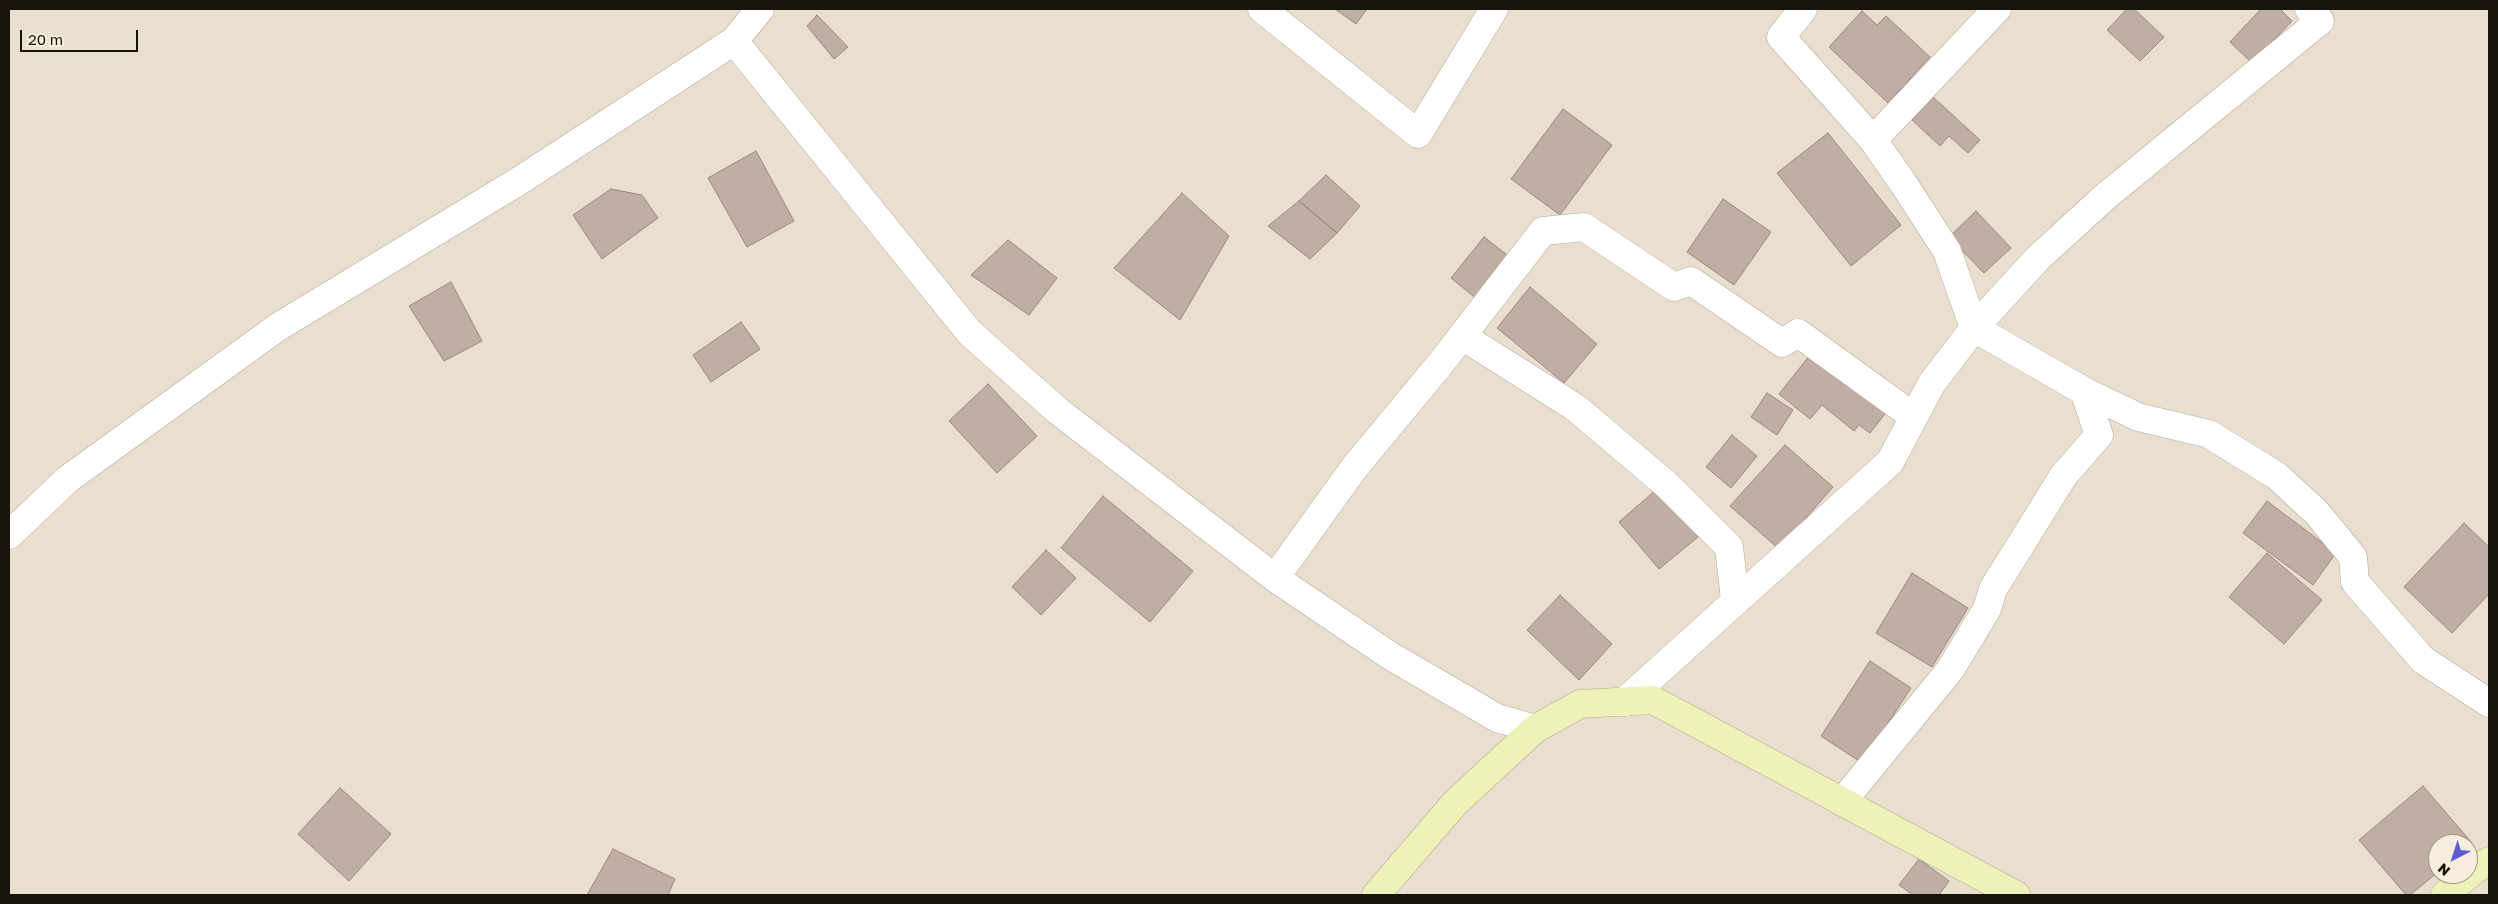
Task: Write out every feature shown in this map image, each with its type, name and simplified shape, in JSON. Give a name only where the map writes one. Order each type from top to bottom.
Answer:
[{"type":"main road","points":[[1376,895],[1455,803],[1534,729],[1580,704],[1653,700],[2016,895]]},
{"type":"main road","points":[[2445,895],[2473,871],[2489,861]]},
{"type":"street","points":[[9,534],[68,479],[278,327],[518,181],[734,41],[760,9]]},
{"type":"street","points":[[1262,9],[1418,134],[1494,9]]},
{"type":"street","points":[[1803,9],[1781,37],[1873,140],[1947,251],[1974,328],[2084,390],[2138,417],[2209,434],[2276,476],[2316,513],[2353,557],[2355,582],[2423,660],[2489,703]]},
{"type":"street","points":[[1873,140],[1997,9]]},
{"type":"street","points":[[1624,702],[1890,462],[1932,383],[1974,328],[2038,258],[2106,196],[2320,21],[2309,9]]},
{"type":"street","points":[[734,41],[970,333],[1058,411],[1275,578],[1389,655],[1497,718],[1534,729]]},
{"type":"street","points":[[1275,578],[1354,468],[1462,336],[1543,231],[1584,227],[1674,287],[1691,281],[1782,343],[1798,333],[1914,418]]},
{"type":"street","points":[[1462,336],[1576,408],[1667,485],[1729,547],[1735,600]]},
{"type":"street","points":[[1842,802],[1950,670],[1987,609],[1993,589],[2064,475],[2100,435],[2084,390]]},
{"type":"building","points":[[1335,9],[1367,9],[1356,24]]},
{"type":"building","points":[[2127,9],[2134,9],[2164,37],[2140,61],[2107,30]]},
{"type":"building","points":[[2261,9],[2280,9],[2292,21],[2252,63],[2230,42]]},
{"type":"building","points":[[1862,11],[1877,25],[1886,16],[1930,57],[1888,103],[1829,47]]},
{"type":"building","points":[[817,15],[848,47],[834,59],[807,26]]},
{"type":"building","points":[[1933,97],[1980,140],[1968,153],[1949,136],[1940,146],[1912,120]]},
{"type":"building","points":[[1563,109],[1612,145],[1560,215],[1511,179]]},
{"type":"building","points":[[1828,133],[1901,225],[1851,266],[1777,173]]},
{"type":"building","points":[[756,151],[794,221],[747,247],[708,178]]},
{"type":"building","points":[[1326,175],[1360,206],[1337,233],[1299,201]]},
{"type":"building","points":[[611,189],[642,195],[658,218],[602,259],[573,215]]},
{"type":"building","points":[[1182,193],[1229,236],[1180,320],[1114,268]]},
{"type":"building","points":[[1723,199],[1771,232],[1734,285],[1687,252]]},
{"type":"building","points":[[1299,201],[1337,233],[1310,259],[1268,226]]},
{"type":"building","points":[[1976,211],[2011,248],[1984,273],[1949,237]]},
{"type":"building","points":[[1484,237],[1511,258],[1478,300],[1451,278]]},
{"type":"building","points":[[1008,240],[1057,278],[1029,315],[971,275]]},
{"type":"building","points":[[451,282],[482,341],[444,361],[409,306]]},
{"type":"building","points":[[1530,287],[1597,344],[1564,383],[1497,328]]},
{"type":"building","points":[[741,322],[760,349],[711,382],[693,355]]},
{"type":"building","points":[[1814,350],[1888,410],[1870,433],[1859,425],[1854,431],[1822,405],[1810,419],[1779,394]]},
{"type":"building","points":[[988,384],[1037,436],[997,473],[949,421]]},
{"type":"building","points":[[1767,393],[1793,410],[1777,435],[1751,417]]},
{"type":"building","points":[[1732,435],[1757,456],[1731,488],[1706,467]]},
{"type":"building","points":[[1785,445],[1833,487],[1779,549],[1730,506]]},
{"type":"building","points":[[1657,489],[1698,537],[1659,569],[1619,522]]},
{"type":"building","points":[[1103,496],[1193,571],[1150,622],[1061,548]]},
{"type":"building","points":[[2267,501],[2336,553],[2313,585],[2243,533]]},
{"type":"building","points":[[2464,523],[2489,547],[2489,594],[2452,633],[2404,587]]},
{"type":"building","points":[[1046,550],[1076,578],[1041,615],[1012,587]]},
{"type":"building","points":[[2267,553],[2322,600],[2284,644],[2229,597]]},
{"type":"building","points":[[1912,573],[1968,608],[1932,667],[1876,633]]},
{"type":"building","points":[[1560,595],[1612,644],[1579,680],[1527,630]]},
{"type":"building","points":[[1870,661],[1911,688],[1862,763],[1821,736]]},
{"type":"building","points":[[2423,786],[2464,834],[2428,834],[2428,880],[2410,895],[2406,895],[2359,840]]},
{"type":"building","points":[[340,788],[391,834],[349,881],[298,834]]},
{"type":"building","points":[[613,849],[675,879],[668,895],[587,895]]},
{"type":"building","points":[[1919,859],[1949,881],[1939,895],[1913,895],[1899,885]]}]
